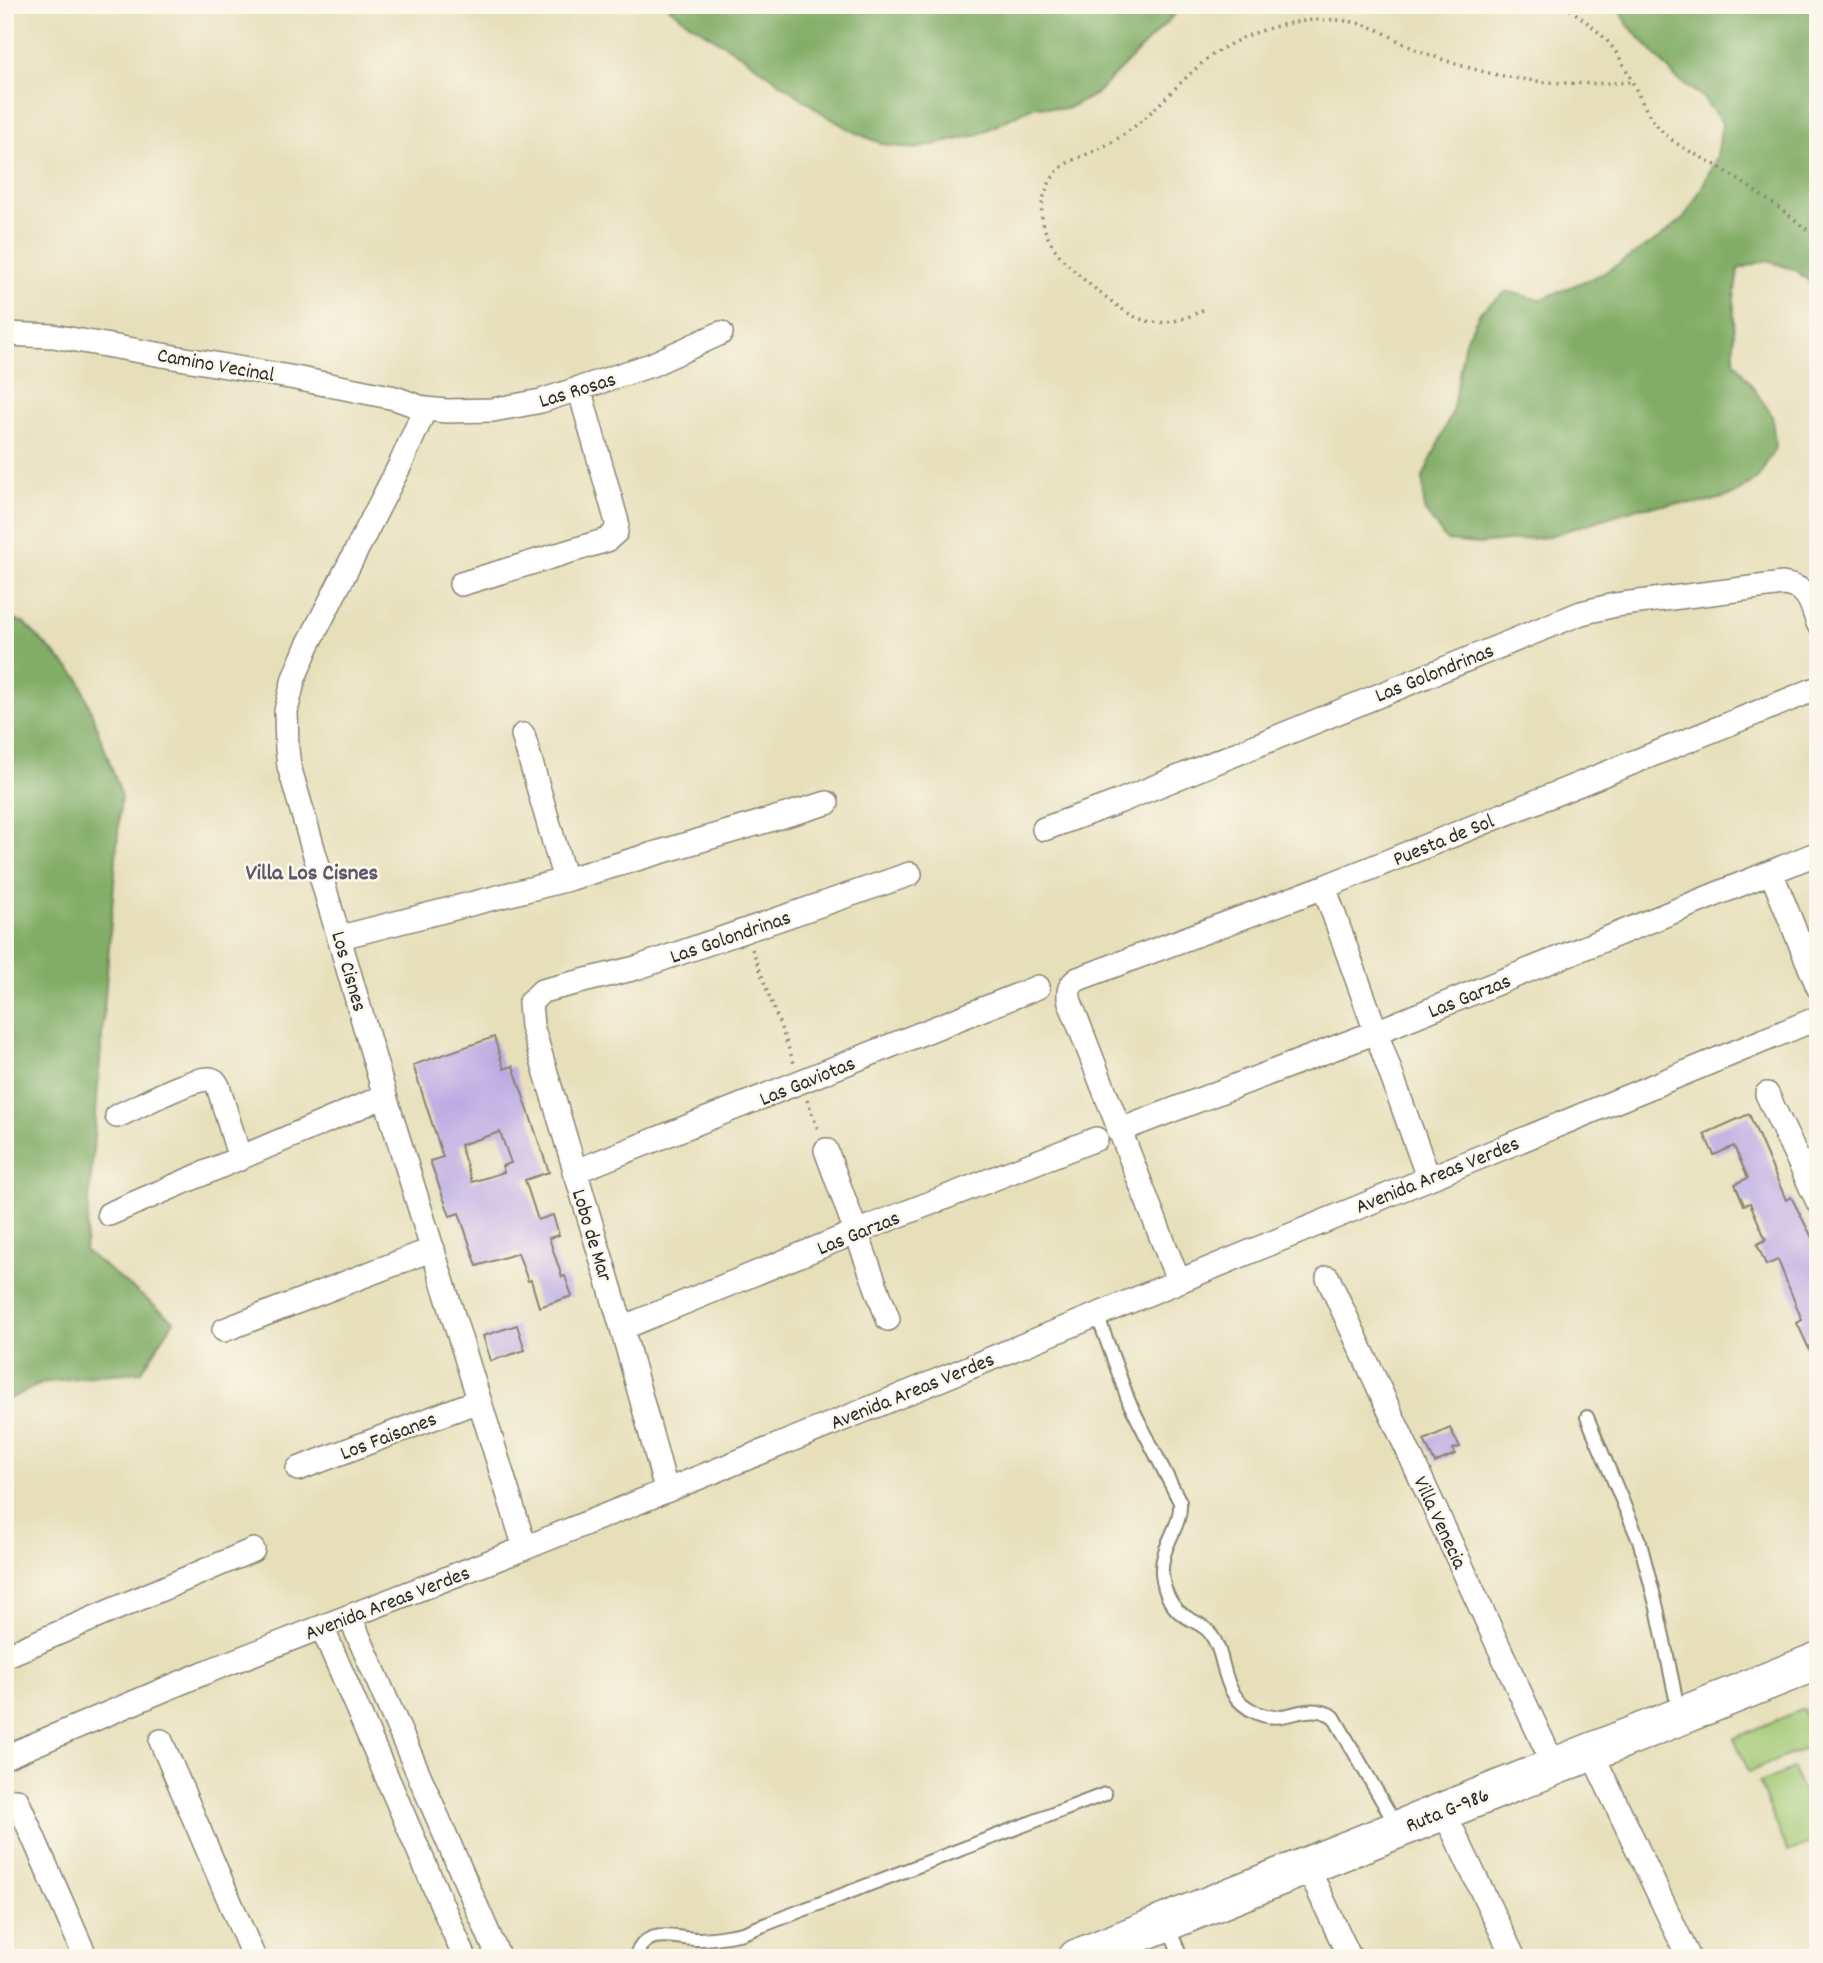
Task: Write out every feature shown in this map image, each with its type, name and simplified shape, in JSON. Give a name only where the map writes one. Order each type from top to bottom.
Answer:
[{"type":"main road","name":"Ruta G-986","points":[[1077,1958],[1818,1661]]},
{"type":"street","name":"Camino Vecinal","points":[[5,334],[53,336],[295,378],[395,398],[425,409]]},
{"type":"street","name":"Las Rosas","points":[[425,409],[493,410],[541,401],[651,365],[721,334]]},
{"type":"street","points":[[461,584],[607,540],[616,532],[617,522],[579,388]]},
{"type":"street","name":"Los Cisnes","points":[[425,409],[294,678],[286,710],[286,749],[385,1096],[525,1548]]},
{"type":"street","name":"Las Golondrinas","points":[[1044,830],[1581,613],[1615,605],[1783,584],[1797,586],[1805,592],[1818,623]]},
{"type":"street","name":"Puesta de Sol","points":[[1118,1131],[1070,1002],[1069,988],[1078,979],[1324,887],[1818,688]]},
{"type":"street","points":[[523,735],[565,880]]},
{"type":"street","points":[[341,937],[565,880],[827,803]]},
{"type":"street","name":"Las Garzas","points":[[1118,1131],[1376,1032],[1818,853]]},
{"type":"street","points":[[1771,872],[1818,987]]},
{"type":"street","name":"Las Golondrinas","points":[[548,989],[636,968],[910,874]]},
{"type":"street","points":[[1324,887],[1428,1177]]},
{"type":"street","name":"Las Gaviotas","points":[[574,1172],[1038,987]]},
{"type":"street","name":"Lobo de Mar","points":[[548,989],[533,998],[529,1009],[532,1026],[622,1328],[666,1489]]},
{"type":"street","name":"Avenida Areas Verdes","points":[[5,1757],[206,1672],[525,1548],[1818,1018]]},
{"type":"street","points":[[117,1116],[187,1085],[209,1079],[216,1081],[240,1159]]},
{"type":"street","points":[[1767,1094],[1818,1202]]},
{"type":"street","points":[[109,1214],[385,1096]]},
{"type":"street","points":[[1118,1131],[1178,1280]]},
{"type":"street","name":"Las Garzas","points":[[622,1328],[856,1232],[1096,1139]]},
{"type":"street","points":[[826,1150],[888,1319]]},
{"type":"street","points":[[224,1330],[433,1249]]},
{"type":"street","name":"Villa Venecia","points":[[1328,1278],[1554,1766]]},
{"type":"street","name":"Los Faisanes","points":[[298,1469],[478,1401]]},
{"type":"street","points":[[5,1656],[253,1550]]},
{"type":"street","points":[[350,1617],[499,1958]]},
{"type":"street","points":[[322,1627],[465,1958]]},
{"type":"street","points":[[161,1741],[254,1958]]},
{"type":"street","points":[[1591,1751],[1689,1958]]},
{"type":"street","points":[[18,1800],[86,1958]]},
{"type":"street","points":[[1443,1810],[1514,1958]]},
{"type":"street","points":[[1307,1866],[1350,1958]]},
{"type":"lane","points":[[1097,1314],[1129,1402],[1180,1502],[1179,1518],[1163,1559],[1162,1572],[1167,1595],[1179,1612],[1211,1634],[1230,1688],[1247,1707],[1270,1717],[1282,1717],[1310,1709],[1334,1717],[1398,1829]]},
{"type":"lane","points":[[1587,1418],[1640,1543],[1657,1608],[1679,1716]]},
{"type":"lane","points":[[635,1958],[643,1944],[660,1935],[700,1939],[743,1933],[1105,1794]]},
{"type":"lane","points":[[1166,1922],[1182,1958]]},
{"type":"path","points":[[1564,5],[1607,40],[1625,67],[1648,114],[1672,140],[1776,205],[1818,239]]},
{"type":"path","points":[[1203,310],[1178,320],[1152,321],[1139,318],[1116,306],[1065,264],[1055,252],[1044,224],[1045,196],[1056,173],[1065,164],[1114,140],[1137,125],[1204,61],[1235,41],[1274,27],[1335,19],[1371,26],[1432,56],[1497,75],[1563,84],[1631,82]]},
{"type":"path","points":[[746,930],[826,1150]]},
{"type":"green space","points":[[666,5],[1184,5],[1095,95],[1066,109],[1035,106],[977,135],[915,149],[883,144],[854,132],[825,115]]},
{"type":"green space","points":[[1618,5],[1818,5],[1818,289],[1797,271],[1767,260],[1738,269],[1734,299],[1734,360],[1772,415],[1775,448],[1758,478],[1733,495],[1705,503],[1638,508],[1546,537],[1478,544],[1447,541],[1424,510],[1423,477],[1452,413],[1465,341],[1481,311],[1507,291],[1539,300],[1602,274],[1658,239],[1684,218],[1717,157],[1722,123],[1702,97],[1675,77],[1627,24]]},
{"type":"green space","points":[[5,617],[24,623],[79,678],[121,794],[85,1251],[174,1321],[141,1372],[42,1383],[5,1401]]},
{"type":"green space","points":[[1803,1709],[1818,1743],[1749,1772],[1734,1738]]},
{"type":"green space","points":[[1793,1769],[1818,1829],[1818,1840],[1788,1852],[1759,1783]]},
{"type":"building","points":[[494,1037],[504,1069],[513,1066],[549,1172],[525,1180],[538,1220],[553,1215],[559,1235],[549,1238],[562,1277],[565,1276],[572,1296],[539,1307],[531,1280],[528,1281],[518,1253],[477,1266],[459,1213],[450,1216],[430,1161],[443,1157],[413,1065]],"holes":[[[500,1132],[511,1163],[502,1166],[504,1172],[472,1182],[460,1145]]]},
{"type":"building","points":[[1749,1114],[1786,1200],[1791,1197],[1818,1249],[1818,1368],[1797,1323],[1802,1320],[1778,1260],[1766,1265],[1757,1244],[1766,1240],[1750,1203],[1744,1205],[1735,1184],[1748,1178],[1734,1146],[1714,1155],[1704,1134]]},
{"type":"building","points":[[517,1325],[525,1350],[491,1361],[483,1336]]},
{"type":"building","points":[[1450,1428],[1460,1447],[1453,1449],[1455,1454],[1435,1463],[1424,1440]]},
{"type":"district","name":"Villa Los Cisnes","points":[[312,871]]}]
